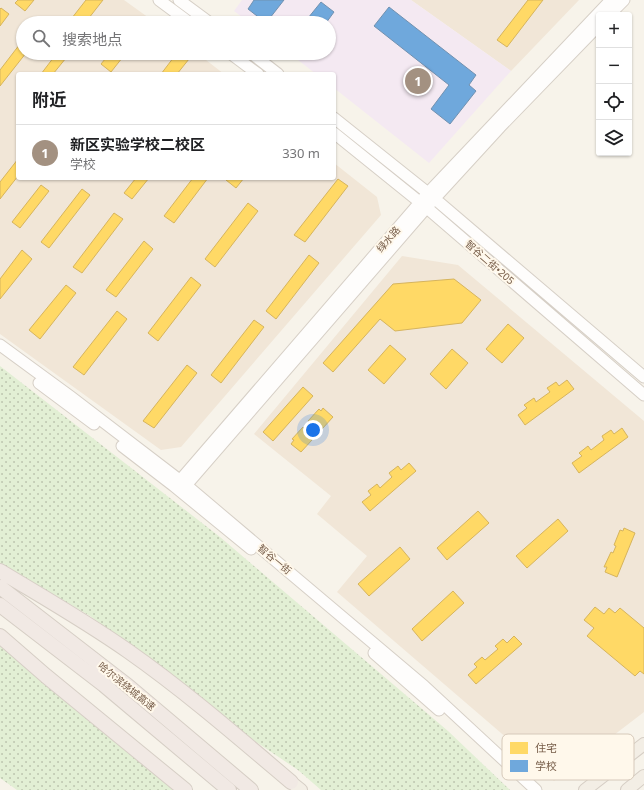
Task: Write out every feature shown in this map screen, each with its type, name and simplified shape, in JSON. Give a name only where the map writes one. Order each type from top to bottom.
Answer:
[{"type":"highway","points":[[0,571],[72,614],[129,652],[182,692],[296,786]]},
{"type":"highway","name":"哈尔滨绕城高速","points":[[0,586],[128,686],[251,790]]},
{"type":"highway","name":"哈尔滨绕城高速","points":[[0,605],[104,684],[229,790]]},
{"type":"highway","points":[[0,636],[46,676],[185,790]]},
{"type":"main road","points":[[159,0],[181,16]]},
{"type":"main road","points":[[179,0],[201,16]]},
{"type":"main road","name":"绿水路","points":[[180,486],[423,205],[611,0]]},
{"type":"main road","points":[[612,12],[624,0]]},
{"type":"main road","name":"绿水路","points":[[431,196],[596,28]]},
{"type":"main road","points":[[239,60],[255,72]]},
{"type":"main road","points":[[260,60],[275,72]]},
{"type":"main road","name":"智谷二街•205","points":[[336,120],[431,196],[644,376]]},
{"type":"main road","name":"智谷二街•205","points":[[336,135],[423,205],[643,393]]},
{"type":"main road","name":"智谷一街","points":[[0,345],[70,397],[424,686],[502,758]]},
{"type":"main road","name":"智谷一街","points":[[0,354],[180,486],[438,708],[502,768]]},
{"type":"main road","points":[[634,752],[644,744]]},
{"type":"main road","points":[[627,790],[644,776]]},
{"type":"main road","name":"智谷一街","points":[[515,780],[526,790]]},
{"type":"main road","name":"智谷一街","points":[[525,780],[536,790]]},
{"type":"main road","points":[[586,790],[599,780]]},
{"type":"shaded area","points":[[0,0],[124,0],[146,16],[16,16],[16,60],[206,60],[221,72],[16,72],[16,180],[336,180],[336,165],[377,197],[381,215],[181,447],[161,450],[0,334]]},
{"type":"shaded area","points":[[242,0],[411,0],[511,71],[429,163],[336,90],[336,72],[313,72],[298,60],[336,60],[336,16],[241,16],[234,11]]},
{"type":"shaded area","points":[[411,0],[579,0],[511,71]]},
{"type":"shaded area","points":[[402,256],[458,265],[644,421],[644,712],[615,734],[502,734],[337,592],[367,556],[317,514],[331,496],[254,434]]},
{"type":"green space","points":[[0,366],[220,537],[448,731],[510,790],[321,790],[298,770],[240,731],[186,686],[90,616],[0,563]]},
{"type":"green space","points":[[0,645],[55,693],[174,790],[17,790],[0,778]]},
{"type":"building: 住宅","points":[[18,0],[34,0],[25,11],[15,3]]},
{"type":"building: 住宅","points":[[86,0],[103,0],[90,16],[73,16]]},
{"type":"building: 住宅","points":[[528,0],[543,0],[507,47],[497,40]]},
{"type":"building: 住宅","points":[[1,8],[9,14],[0,26],[0,9]]},
{"type":"building: 住宅","points":[[16,49],[16,60],[20,60],[0,86],[0,70]]},
{"type":"building: 住宅","points":[[52,60],[64,60],[55,72],[43,72]]},
{"type":"building: 住宅","points":[[104,60],[120,60],[111,72],[101,64]]},
{"type":"building: 住宅","points":[[172,60],[188,60],[179,72],[163,72]]},
{"type":"building: 住宅","points":[[16,162],[16,179],[0,199],[0,182]]},
{"type":"building: 住宅","points":[[338,179],[348,186],[305,242],[294,235]]},
{"type":"building: 住宅","points":[[134,180],[147,180],[132,199],[124,193]]},
{"type":"building: 住宅","points":[[191,180],[206,180],[174,223],[164,216]]},
{"type":"building: 住宅","points":[[226,180],[242,180],[236,188]]},
{"type":"building: 住宅","points":[[41,185],[49,191],[20,228],[12,222]]},
{"type":"building: 住宅","points":[[82,189],[90,195],[49,248],[41,242]]},
{"type":"building: 住宅","points":[[248,203],[258,211],[215,267],[205,259]]},
{"type":"building: 住宅","points":[[114,213],[123,219],[82,273],[73,267]]},
{"type":"building: 住宅","points":[[144,241],[153,249],[116,297],[106,290]]},
{"type":"building: 住宅","points":[[22,250],[32,259],[0,299],[0,279]]},
{"type":"building: 住宅","points":[[309,255],[319,263],[276,319],[266,311]]},
{"type":"building: 住宅","points":[[191,277],[201,285],[158,341],[148,333]]},
{"type":"building: 住宅","points":[[454,279],[481,300],[462,323],[395,331],[380,319],[333,372],[323,363],[393,284]]},
{"type":"building: 住宅","points":[[66,285],[76,293],[40,339],[29,330]]},
{"type":"building: 住宅","points":[[117,311],[127,319],[84,375],[73,367]]},
{"type":"building: 住宅","points":[[254,320],[264,327],[221,383],[211,375]]},
{"type":"building: 住宅","points":[[508,324],[524,338],[502,363],[486,349]]},
{"type":"building: 住宅","points":[[390,345],[406,359],[384,384],[368,370]]},
{"type":"building: 住宅","points":[[452,349],[468,363],[446,389],[430,374]]},
{"type":"building: 住宅","points":[[187,365],[197,373],[154,428],[143,421]]},
{"type":"building: 住宅","points":[[567,380],[574,389],[525,425],[518,415],[527,408],[524,405],[534,398],[536,402],[550,392],[547,388],[556,382],[559,386]]},
{"type":"building: 住宅","points":[[303,387],[313,396],[273,441],[263,432]]},
{"type":"building: 住宅","points":[[323,408],[333,417],[301,452],[291,444],[294,440],[292,439],[303,427],[305,429],[310,423],[308,421],[319,409],[321,411]]},
{"type":"building: 住宅","points":[[622,428],[628,437],[579,473],[572,463],[582,456],[579,453],[588,446],[591,450],[604,440],[602,436],[611,430],[614,434]]},
{"type":"building: 住宅","points":[[409,463],[416,471],[370,511],[362,502],[371,495],[368,491],[377,484],[380,488],[392,477],[389,473],[398,466],[401,470]]},
{"type":"building: 住宅","points":[[478,511],[489,523],[447,560],[437,548]]},
{"type":"building: 住宅","points":[[558,519],[568,531],[527,568],[516,556]]},
{"type":"building: 住宅","points":[[624,528],[635,533],[617,577],[605,572],[607,567],[604,567],[611,552],[613,553],[616,546],[614,545],[620,530],[623,531]]},
{"type":"building: 住宅","points":[[400,547],[410,559],[369,596],[358,584]]},
{"type":"building: 住宅","points":[[453,591],[464,603],[422,641],[412,629]]},
{"type":"building: 住宅","points":[[595,607],[604,614],[609,608],[615,613],[620,608],[644,628],[644,674],[640,671],[635,676],[587,636],[594,628],[584,620]]},
{"type":"building: 住宅","points":[[514,636],[522,644],[476,684],[468,675],[477,667],[474,664],[482,657],[485,660],[498,649],[495,646],[503,639],[507,643]]},
{"type":"building: 学校","points":[[254,0],[284,0],[271,16],[257,16],[248,9]]},
{"type":"building: 学校","points":[[321,2],[334,12],[331,16],[310,16]]},
{"type":"building: 学校","points":[[389,7],[476,75],[469,85],[476,91],[450,124],[431,109],[449,85],[374,26]]},
{"type":"place","name":"新区实验学校二校区","points":[[418,81]]}]
